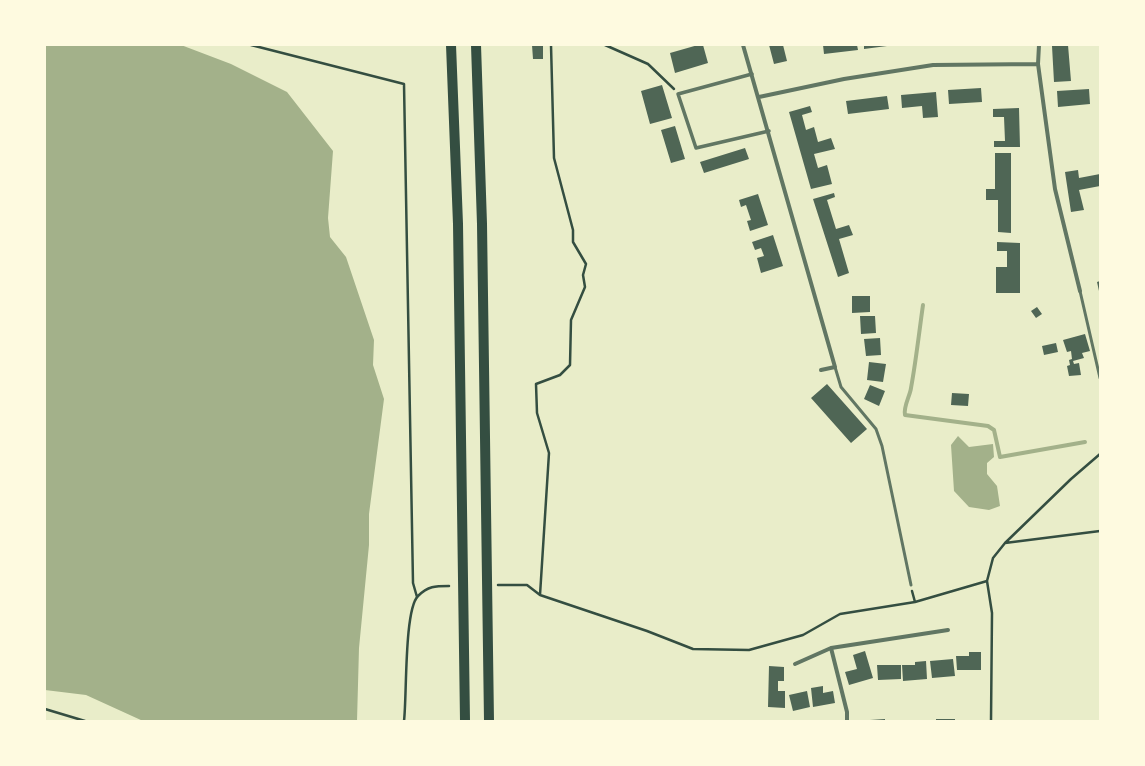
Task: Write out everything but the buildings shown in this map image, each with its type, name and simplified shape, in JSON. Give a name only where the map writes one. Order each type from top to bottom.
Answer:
[{"type":"main road","points":[[451,45],[458,224],[465,721]]},
{"type":"main road","points":[[476,45],[482,224],[486,594],[489,721]]},
{"type":"street","points":[[743,45],[769,131],[834,367],[821,370]]},
{"type":"street","points":[[1039,45],[1038,64],[1055,190],[1080,291]]},
{"type":"street","points":[[759,97],[844,79],[933,65],[1038,64]]},
{"type":"street","points":[[752,74],[678,94],[696,148],[769,131]]},
{"type":"street","points":[[795,664],[831,648],[948,630]]},
{"type":"street","points":[[831,648],[848,712],[847,721]]},
{"type":"lane","points":[[1080,291],[1100,378]]},
{"type":"lane","points":[[834,367],[841,387],[876,429],[882,446],[911,585]]},
{"type":"path","points":[[251,45],[404,84],[412,583],[417,597]]},
{"type":"path","points":[[540,595],[548,453],[537,413],[536,384],[560,375],[570,364],[571,320],[585,287],[584,275],[586,264],[573,242],[573,230],[554,158],[552,45]]},
{"type":"path","points":[[606,45],[648,64],[678,94]]},
{"type":"path","points":[[991,721],[992,613],[987,580],[993,558],[1005,543],[1071,479],[1100,454]]},
{"type":"path","points":[[1005,543],[1100,532]]},
{"type":"path","points":[[498,585],[527,585],[540,595],[647,631],[693,649],[749,650],[803,635],[840,614],[915,602],[987,580]]},
{"type":"path","points":[[404,721],[407,698],[408,622],[412,607],[417,597],[433,586],[449,586]]},
{"type":"path","points":[[45,709],[85,721]]},
{"type":"shaded area","points":[[45,45],[181,45],[231,64],[287,92],[333,151],[328,218],[330,237],[346,257],[374,340],[373,365],[384,399],[369,514],[369,545],[359,648],[357,721],[143,721],[86,695],[45,690]]},
{"type":"shaded area","points":[[958,436],[969,447],[993,444],[994,457],[987,463],[987,474],[997,486],[1000,506],[989,510],[969,507],[954,491],[951,445]]},
{"type":"waterway","points":[[923,305],[913,378],[905,409],[905,415],[988,426],[994,430],[1000,457],[1085,442]]}]
